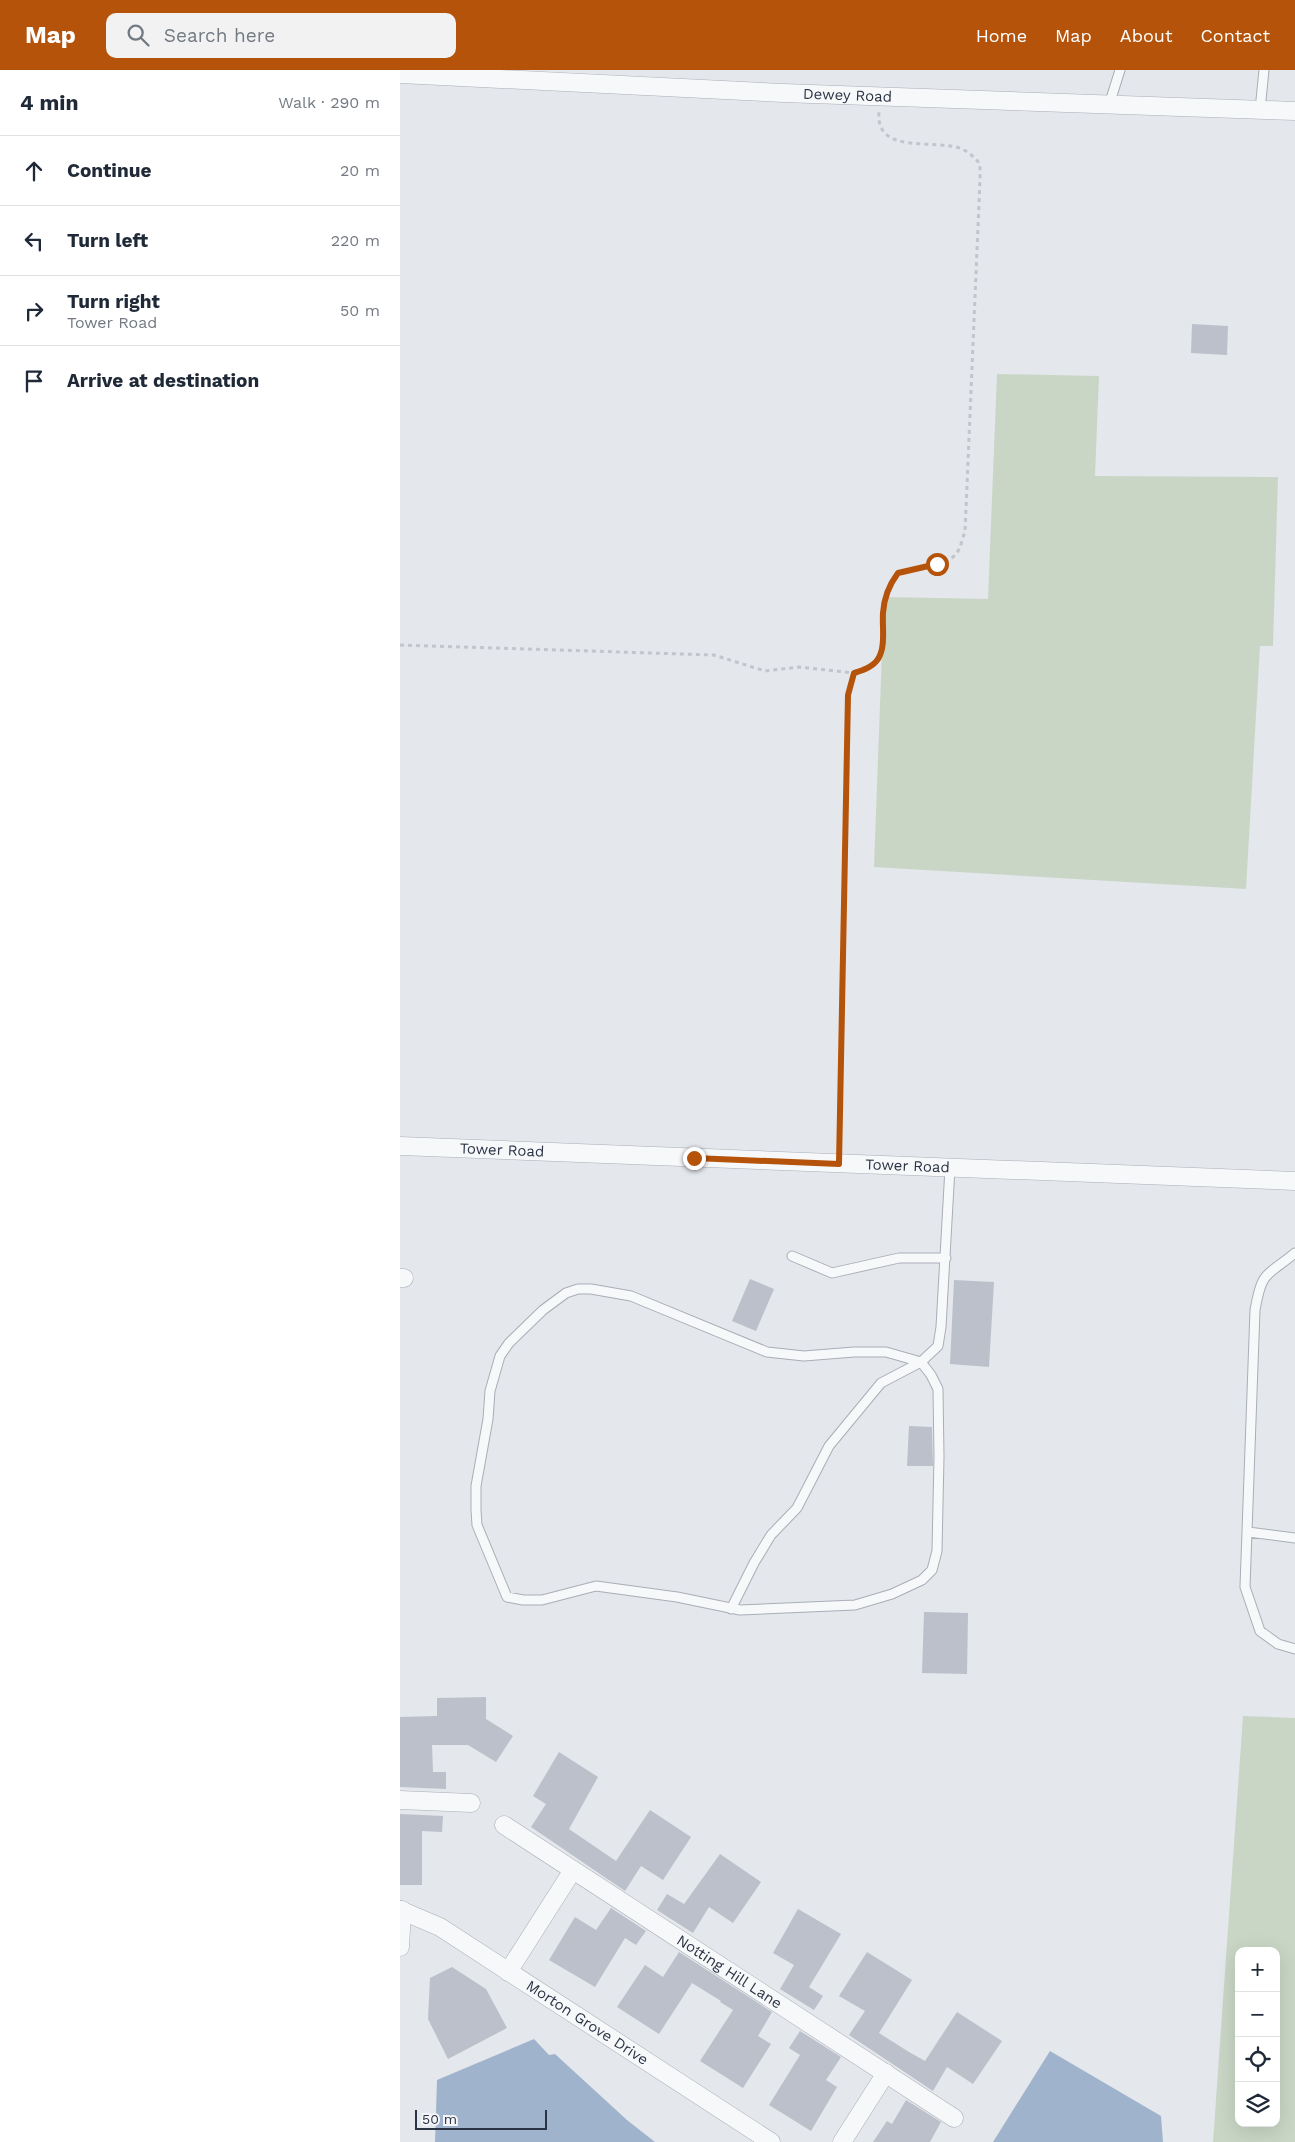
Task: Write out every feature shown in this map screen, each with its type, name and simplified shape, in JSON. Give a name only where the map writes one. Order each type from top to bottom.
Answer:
[{"type":"street","name":"Dewey Road","points":[[400,74],[528,82],[1295,111]]},
{"type":"street","name":"Tower Road","points":[[400,1146],[1295,1181]]},
{"type":"street","points":[[400,1800],[471,1803]]},
{"type":"street","name":"Notting Hill Lane","points":[[504,1825],[954,2118]]},
{"type":"street","points":[[508,1972],[573,1870]]},
{"type":"street","points":[[400,1947],[401,1910]]},
{"type":"street","name":"Morton Grove Drive","points":[[401,1910],[440,1927],[771,2142]]},
{"type":"street","points":[[842,2142],[886,2073]]},
{"type":"lane","points":[[1109,105],[1120,70]]},
{"type":"lane","points":[[1260,110],[1264,70]]},
{"type":"lane","points":[[731,1608],[771,1535],[797,1508],[829,1446],[880,1383],[921,1362],[938,1346],[946,1258],[950,1168]]},
{"type":"lane","points":[[1295,1253],[1270,1270],[1260,1283],[1254,1310],[1245,1587],[1260,1631],[1278,1644],[1295,1649]]},
{"type":"lane","points":[[792,1256],[832,1273],[906,1257],[946,1258]]},
{"type":"lane","points":[[591,1288],[648,1301],[766,1352],[804,1356],[854,1352],[886,1352],[921,1362],[931,1375],[938,1389],[939,1414],[937,1551],[932,1570],[922,1580],[900,1591],[855,1605],[740,1610],[677,1597],[596,1586],[542,1600],[507,1597],[477,1525],[476,1486],[488,1419],[490,1392],[500,1356],[509,1343],[536,1316],[566,1294],[578,1289],[591,1288]]},
{"type":"lane","points":[[1248,1532],[1295,1538]]},
{"type":"path","points":[[400,645],[714,656],[764,671],[799,667],[854,673],[868,668],[878,659],[882,646],[883,611],[887,588],[898,573],[937,564],[954,556],[965,532],[980,164],[962,149],[950,146],[909,143],[886,135],[879,121],[881,96]]},
{"type":"path","points":[[839,1164],[848,695],[854,673]]},
{"type":"green space","points":[[997,374],[1099,376],[1095,476],[1278,477],[1273,646],[1260,646],[1246,889],[874,867],[884,597],[988,599]]},
{"type":"green space","points":[[1243,1716],[1295,1718],[1295,2142],[1213,2142]]},
{"type":"water","points":[[534,2039],[549,2055],[555,2054],[627,2120],[655,2142],[435,2142],[437,2080]]},
{"type":"water","points":[[1050,2051],[1161,2116],[1163,2142],[993,2142]]},
{"type":"building","points":[[1192,324],[1228,326],[1227,355],[1191,353]]},
{"type":"building","points":[[750,1279],[774,1289],[756,1331],[732,1321]]},
{"type":"building","points":[[954,1280],[994,1282],[989,1367],[950,1364]]},
{"type":"building","points":[[909,1426],[932,1427],[933,1466],[907,1466]]},
{"type":"building","points":[[924,1612],[968,1613],[967,1674],[922,1673]]},
{"type":"building","points":[[486,1697],[486,1719],[513,1736],[496,1762],[468,1745],[432,1745],[433,1772],[446,1772],[446,1789],[400,1787],[400,1717],[437,1716],[437,1698]]},
{"type":"building","points":[[559,1752],[598,1777],[569,1829],[616,1861],[650,1810],[691,1837],[663,1880],[641,1866],[625,1891],[531,1827],[546,1804],[533,1796]]},
{"type":"building","points":[[400,1814],[443,1816],[442,1832],[422,1831],[422,1885],[400,1885]]},
{"type":"building","points":[[720,1854],[761,1882],[733,1923],[709,1907],[693,1933],[657,1910],[667,1894],[684,1904]]},
{"type":"building","points":[[611,1908],[646,1931],[636,1945],[625,1938],[595,1987],[549,1960],[575,1917],[596,1930]]},
{"type":"building","points":[[798,1909],[841,1934],[809,1987],[823,1996],[814,2010],[780,1989],[794,1965],[773,1953]]},
{"type":"building","points":[[679,1952],[772,2012],[758,2036],[771,2044],[743,2088],[700,2061],[733,2010],[721,2001],[692,1983],[659,2034],[617,2007],[645,1965],[663,1977]]},
{"type":"building","points":[[867,1952],[912,1980],[879,2033],[925,2061],[957,2012],[1002,2041],[973,2084],[947,2067],[933,2091],[849,2035],[865,2011],[839,1996]]},
{"type":"building","points":[[452,1967],[486,1989],[507,2028],[448,2059],[428,2019],[430,1978]]},
{"type":"building","points":[[800,2031],[841,2057],[826,2080],[837,2087],[811,2131],[769,2105],[800,2055],[789,2048]]},
{"type":"building","points":[[906,2100],[941,2122],[930,2142],[873,2142],[887,2121],[892,2124]]},
{"type":"route","points":[[694,1158],[839,1164],[848,695],[854,673],[868,668],[878,659],[882,646],[883,611],[887,588],[898,573],[912,568],[937,564]]}]
